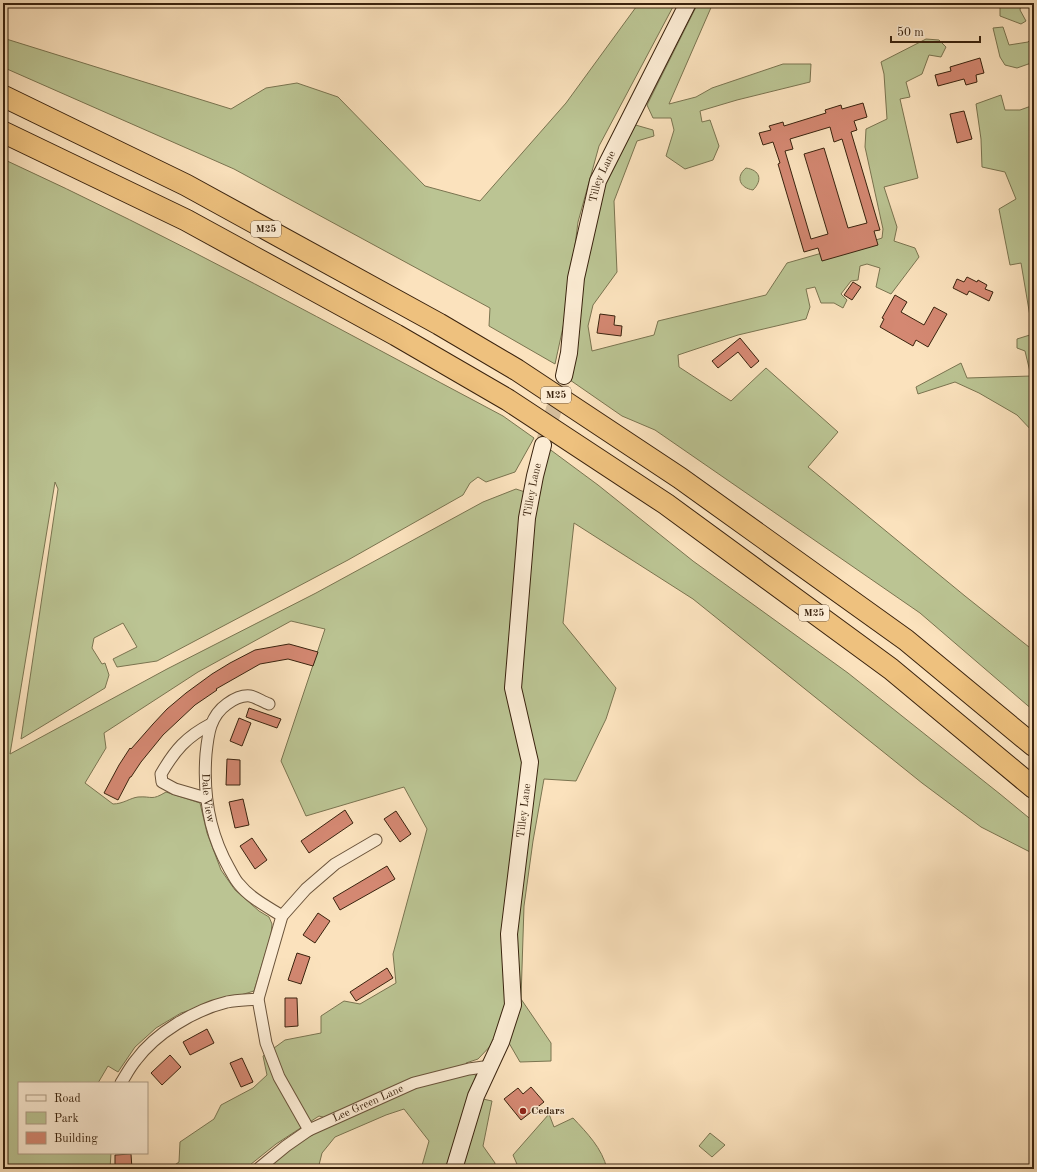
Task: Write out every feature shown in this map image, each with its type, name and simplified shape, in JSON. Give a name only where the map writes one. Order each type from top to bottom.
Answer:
[{"type":"highway","name":"M25","points":[[3,96],[186,186],[439,324],[517,370],[595,420],[680,478],[906,640],[1034,746]]},
{"type":"highway","name":"M25","points":[[3,132],[186,220],[396,335],[508,400],[666,504],[891,669],[1034,788]]},
{"type":"street","name":"Tilley Lane","points":[[564,376],[569,353],[576,278],[598,181],[688,3]]},
{"type":"street","name":"Tilley Lane","points":[[454,1169],[476,1096],[501,1042],[513,1005],[510,934],[530,762],[513,688],[527,518],[543,445]]},
{"type":"street","name":"Dale View","points":[[269,704],[250,696],[236,697],[219,710],[211,724],[204,776],[206,798],[212,830],[224,858],[238,884],[261,903],[282,916]]},
{"type":"street","points":[[206,798],[175,789],[162,782],[161,774],[172,754],[195,732],[211,724]]},
{"type":"street","points":[[309,1130],[280,1077],[266,1043],[258,999],[282,916],[306,889],[335,864],[376,840]]},
{"type":"street","points":[[122,1082],[136,1059],[156,1039],[179,1022],[202,1011],[227,1002],[258,999]]},
{"type":"street","name":"Lee Green Lane","points":[[258,1169],[286,1146],[309,1130],[414,1083],[469,1069],[491,1066]]},
{"type":"green space","points":[[639,3],[675,3],[599,146],[578,222],[567,309],[555,364],[489,326],[490,308],[234,169],[7,69],[3,51],[3,38],[231,109],[266,88],[297,83],[338,97],[425,186],[480,201],[566,103]]},
{"type":"green space","points":[[698,3],[713,3],[669,104],[696,97],[712,88],[783,64],[811,64],[810,82],[737,100],[700,111],[702,122],[710,120],[719,146],[713,160],[685,169],[666,156],[674,130],[671,118],[653,118],[647,105]]},
{"type":"green space","points":[[1000,3],[1021,3],[1020,10],[1026,21],[1021,24],[1000,16]]},
{"type":"green space","points":[[1003,27],[1009,45],[1028,42],[1034,36],[1034,62],[1017,68],[1005,65],[1000,57],[993,28]]},
{"type":"green space","points":[[926,39],[939,40],[946,47],[941,57],[929,55],[922,74],[906,82],[910,97],[900,99],[918,178],[884,187],[897,227],[894,241],[915,248],[919,257],[891,294],[876,287],[880,268],[867,264],[860,266],[858,280],[851,281],[841,294],[847,300],[843,308],[834,303],[821,303],[815,287],[806,289],[810,307],[806,319],[738,335],[678,355],[679,367],[731,401],[766,368],[838,432],[808,467],[1034,651],[1034,711],[920,613],[655,430],[622,416],[570,380],[585,269],[602,182],[632,124],[653,130],[654,136],[637,141],[614,201],[617,272],[593,305],[588,326],[592,351],[654,335],[658,321],[766,295],[787,263],[822,253],[855,247],[882,238],[883,229],[865,147],[866,129],[887,119],[884,74],[881,62]]},
{"type":"green space","points":[[1001,95],[1005,110],[1020,110],[1034,105],[1034,433],[1017,415],[979,393],[955,382],[918,394],[916,387],[961,363],[967,378],[1031,376],[1025,351],[1017,348],[1017,339],[1033,334],[1021,263],[1010,265],[999,209],[1016,199],[1005,172],[982,167],[981,139],[976,104]]},
{"type":"green space","points":[[3,159],[192,251],[503,416],[534,438],[515,472],[486,482],[478,477],[470,483],[463,495],[348,560],[157,661],[117,667],[113,659],[137,647],[123,623],[94,638],[92,648],[102,664],[105,663],[109,675],[105,688],[21,739],[58,489],[55,482],[10,754],[167,669],[316,593],[483,502],[516,489],[537,496],[548,448],[598,485],[693,561],[848,673],[1034,822],[1034,854],[981,827],[922,783],[693,599],[574,523],[563,623],[616,688],[606,719],[576,781],[544,779],[533,841],[524,906],[521,999],[551,1043],[551,1061],[520,1062],[509,1043],[497,1039],[478,1059],[466,1063],[479,1080],[446,1169],[421,1169],[429,1141],[404,1109],[386,1115],[335,1137],[322,1153],[318,1169],[267,1169],[286,1150],[329,1125],[326,1118],[319,1116],[276,1144],[245,1169],[169,1169],[179,1162],[180,1142],[214,1119],[221,1105],[253,1088],[267,1075],[263,1056],[285,1040],[321,1033],[321,1016],[344,1001],[360,1004],[396,983],[393,954],[427,829],[404,787],[306,816],[281,761],[325,629],[291,621],[198,672],[104,733],[106,748],[85,783],[113,804],[138,797],[155,797],[166,792],[200,803],[207,833],[221,870],[235,890],[259,911],[269,917],[272,924],[271,935],[254,991],[181,1013],[156,1028],[135,1047],[118,1072],[108,1066],[99,1082],[18,1082],[18,1154],[111,1154],[110,1169],[3,1169]]},
{"type":"green space","points":[[746,168],[757,173],[759,179],[753,190],[745,187],[740,182],[741,175]]},
{"type":"green space","points":[[483,1099],[492,1101],[483,1146],[495,1163],[494,1169],[462,1169]]},
{"type":"green space","points":[[549,1114],[554,1127],[573,1118],[589,1135],[602,1154],[607,1169],[519,1169],[513,1155]]},
{"type":"green space","points":[[710,1133],[725,1145],[712,1157],[699,1146]]},
{"type":"building","points":[[980,58],[984,73],[976,75],[977,82],[966,85],[964,79],[938,86],[935,75],[951,71],[950,67]]},
{"type":"building","points":[[863,103],[867,117],[854,121],[857,130],[851,132],[880,230],[874,231],[878,245],[822,261],[818,248],[804,252],[773,142],[763,145],[759,133],[771,130],[769,126],[783,122],[784,126],[826,113],[825,110],[841,105],[842,109]],"holes":[[[830,127],[834,142],[842,139],[867,223],[848,228],[824,148],[804,154],[828,234],[811,239],[785,151],[793,149],[790,139]]]},
{"type":"building","points":[[964,111],[972,139],[957,143],[950,114]]},
{"type":"building","points":[[967,277],[977,282],[978,280],[987,285],[985,289],[993,292],[989,301],[969,291],[967,295],[953,288],[957,279],[964,282]]},
{"type":"building","points":[[853,282],[861,287],[852,300],[844,295]]},
{"type":"building","points":[[895,295],[907,302],[901,312],[924,325],[934,307],[947,314],[928,347],[916,340],[913,346],[880,327],[884,319],[882,318]]},
{"type":"building","points":[[600,314],[615,316],[614,325],[622,326],[621,336],[597,333]]},
{"type":"building","points":[[740,338],[759,361],[751,368],[738,352],[718,368],[712,361]]},
{"type":"building","points":[[289,644],[318,652],[313,666],[288,659],[260,664],[216,689],[217,690],[195,705],[163,735],[130,777],[118,800],[104,793],[130,748],[131,749],[167,709],[186,693],[212,674],[255,650]]},
{"type":"building","points":[[249,708],[281,719],[277,728],[246,717]]},
{"type":"building","points":[[239,718],[251,723],[242,746],[230,741]]},
{"type":"building","points":[[227,759],[240,760],[240,785],[226,785]]},
{"type":"building","points":[[243,799],[249,825],[235,828],[229,802]]},
{"type":"building","points":[[345,810],[353,823],[309,853],[301,841]]},
{"type":"building","points":[[396,811],[411,834],[400,842],[384,819]]},
{"type":"building","points":[[252,838],[267,860],[255,869],[240,846]]},
{"type":"building","points":[[387,866],[395,879],[340,910],[333,898]]},
{"type":"building","points":[[318,913],[330,921],[315,943],[303,935]]},
{"type":"building","points":[[297,953],[310,957],[301,984],[288,980]]},
{"type":"building","points":[[387,968],[393,978],[356,1001],[350,992]]},
{"type":"building","points":[[285,998],[297,998],[298,1026],[285,1027]]},
{"type":"building","points":[[207,1029],[214,1043],[190,1055],[183,1042]]},
{"type":"building","points":[[170,1055],[181,1067],[162,1085],[151,1073]]},
{"type":"building","points":[[242,1058],[253,1082],[241,1087],[230,1063]]},
{"type":"building","name":"Cedars","points":[[531,1087],[544,1102],[521,1120],[504,1099],[518,1088],[523,1094]]},
{"type":"building","points":[[131,1154],[132,1169],[115,1169],[115,1155]]},
{"type":"tunnel","points":[[543,445],[564,376]]},
{"type":"place","name":"Cedars","points":[[523,1111]]}]
